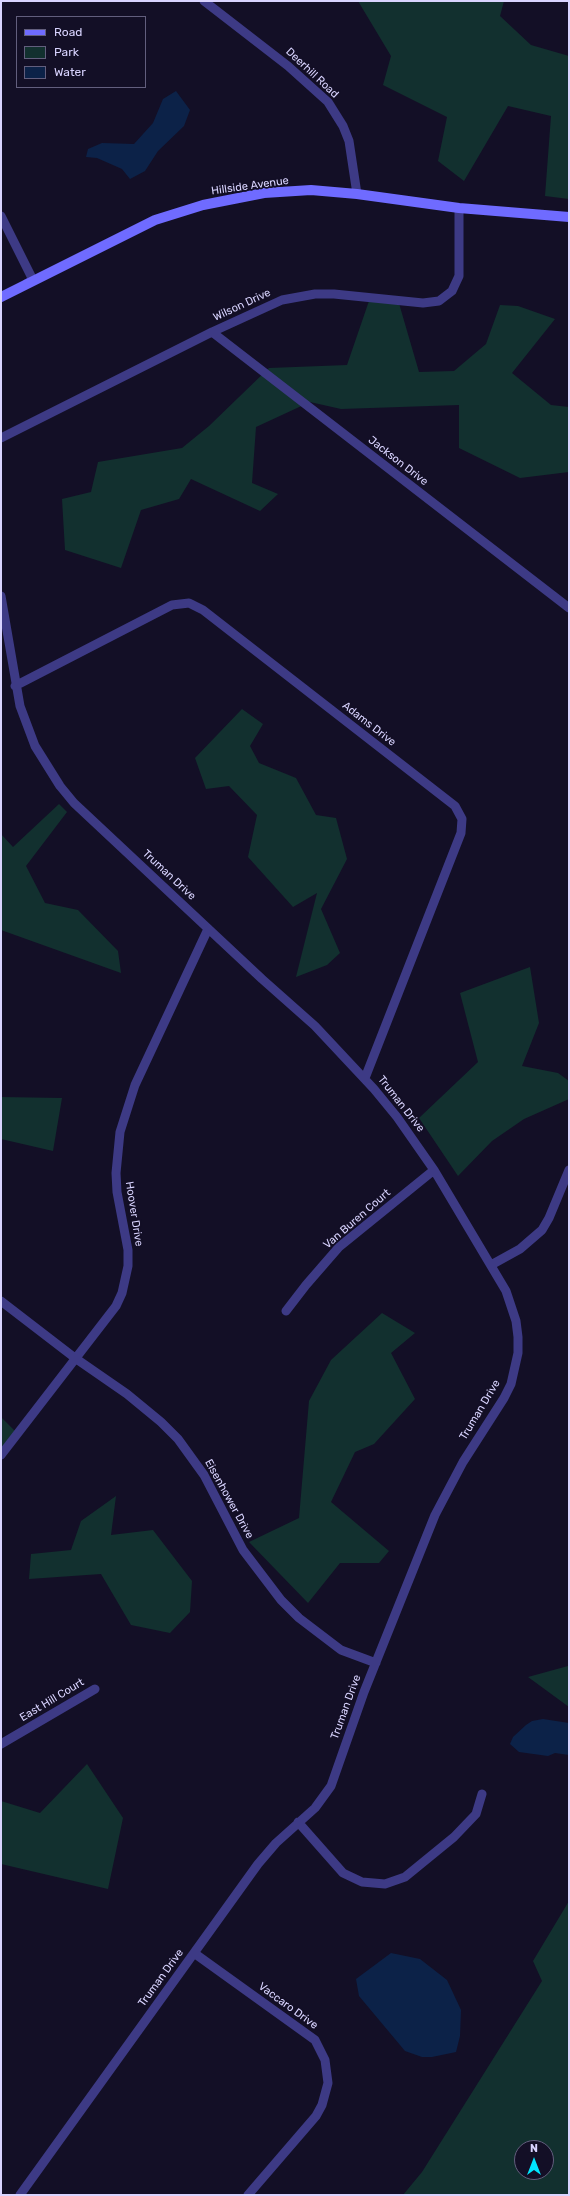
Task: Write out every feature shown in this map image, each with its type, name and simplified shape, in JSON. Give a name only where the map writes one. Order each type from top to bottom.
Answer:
[{"type":"main road","name":"Hillside Avenue","points":[[1,297],[155,220],[203,205],[233,198],[287,191],[311,190],[357,194],[459,208],[569,217]]},
{"type":"street","name":"Deerhill Road","points":[[204,1],[288,66],[328,102],[344,126],[349,141],[357,194]]},
{"type":"street","name":"Wilson Drive","points":[[1,438],[212,332],[282,300],[309,295],[334,294],[423,303],[439,301],[452,292],[459,276],[459,208]]},
{"type":"street","points":[[1,216],[33,280],[18,288]]},
{"type":"street","name":"Jackson Drive","points":[[212,332],[569,608]]},
{"type":"street","name":"Truman Drive","points":[[1,596],[15,686],[25,720],[36,746],[60,786],[74,803],[208,929],[315,1026],[365,1078],[397,1117],[434,1170],[506,1291],[516,1321],[518,1337],[515,1368],[504,1398],[448,1488],[376,1663],[331,1786],[316,1808],[298,1822],[258,1864],[20,2195]]},
{"type":"street","name":"Adams Drive","points":[[15,686],[172,605],[189,603],[203,610],[455,806],[462,819],[461,833],[365,1078]]},
{"type":"street","name":"Hoover Drive","points":[[1,1455],[116,1306],[126,1280],[128,1250],[120,1210],[116,1173],[120,1132],[133,1090],[208,929]]},
{"type":"street","name":"Van Buren Court","points":[[286,1311],[304,1286],[339,1248],[434,1170]]},
{"type":"street","points":[[490,1264],[520,1249],[542,1230],[549,1218],[569,1170]]},
{"type":"street","name":"Eisenhower Drive","points":[[1,1301],[75,1358],[146,1409],[178,1439],[204,1475],[243,1550],[281,1600],[320,1635],[341,1650],[376,1663]]},
{"type":"street","name":"East Hill Court","points":[[1,1744],[94,1689]]},
{"type":"street","points":[[298,1822],[334,1866],[342,1873],[362,1882],[374,1884],[396,1881],[405,1877],[430,1858],[441,1846],[454,1837],[476,1814],[482,1794]]},
{"type":"street","name":"Vaccaro Drive","points":[[194,1953],[314,2040],[325,2060],[328,2084],[322,2105],[316,2116],[248,2195]]},
{"type":"green space","points":[[358,1],[504,1],[500,16],[531,45],[569,56],[569,199],[545,196],[551,116],[508,106],[464,181],[438,161],[447,117],[383,85],[391,56]]},
{"type":"green space","points":[[370,298],[398,300],[419,372],[454,371],[486,344],[500,305],[518,306],[555,319],[512,373],[551,405],[569,407],[569,472],[520,478],[459,448],[459,405],[341,409],[310,402],[256,427],[252,483],[278,494],[260,511],[191,479],[179,499],[141,510],[121,568],[65,550],[62,499],[91,492],[98,462],[182,448],[209,426],[269,368],[347,365]]},
{"type":"green space","points":[[242,709],[263,724],[250,746],[259,763],[296,778],[316,815],[336,818],[347,859],[321,909],[340,953],[327,965],[296,977],[317,893],[293,907],[248,857],[257,815],[229,786],[206,789],[195,758]]},
{"type":"green space","points":[[59,804],[67,812],[26,866],[45,903],[78,910],[118,951],[121,973],[1,930],[1,834],[13,847]]},
{"type":"green space","points":[[530,967],[539,1023],[522,1066],[558,1073],[569,1081],[569,1099],[524,1119],[492,1141],[458,1176],[419,1118],[478,1062],[460,993]]},
{"type":"green space","points":[[1,1097],[62,1098],[53,1151],[1,1139]]},
{"type":"green space","points":[[382,1313],[415,1333],[391,1353],[415,1399],[374,1444],[355,1452],[331,1502],[389,1551],[379,1563],[340,1563],[308,1603],[249,1542],[299,1518],[309,1401],[331,1360]]},
{"type":"green space","points":[[1,1417],[16,1432],[1,1452]]},
{"type":"green space","points":[[116,1496],[111,1535],[153,1530],[192,1581],[190,1612],[170,1633],[131,1625],[101,1574],[29,1579],[31,1554],[71,1550],[81,1521]]},
{"type":"green space","points":[[569,1665],[569,1707],[528,1677],[568,1666]]},
{"type":"green space","points":[[87,1764],[123,1818],[108,1889],[1,1864],[1,1801],[40,1813]]},
{"type":"green space","points":[[569,1901],[569,2195],[403,2195],[422,2172],[542,1981],[533,1961]]},
{"type":"water","points":[[176,91],[190,110],[184,126],[158,151],[145,171],[130,179],[122,169],[97,158],[86,157],[88,149],[102,143],[134,144],[153,123],[163,99]]},
{"type":"water","points":[[543,1719],[569,1723],[569,1755],[555,1753],[548,1756],[519,1752],[510,1744],[513,1737],[526,1725],[532,1721]]},
{"type":"water","points":[[391,1953],[420,1959],[447,1980],[461,2010],[460,2036],[456,2052],[432,2057],[422,2057],[405,2051],[359,1996],[356,1979]]}]
